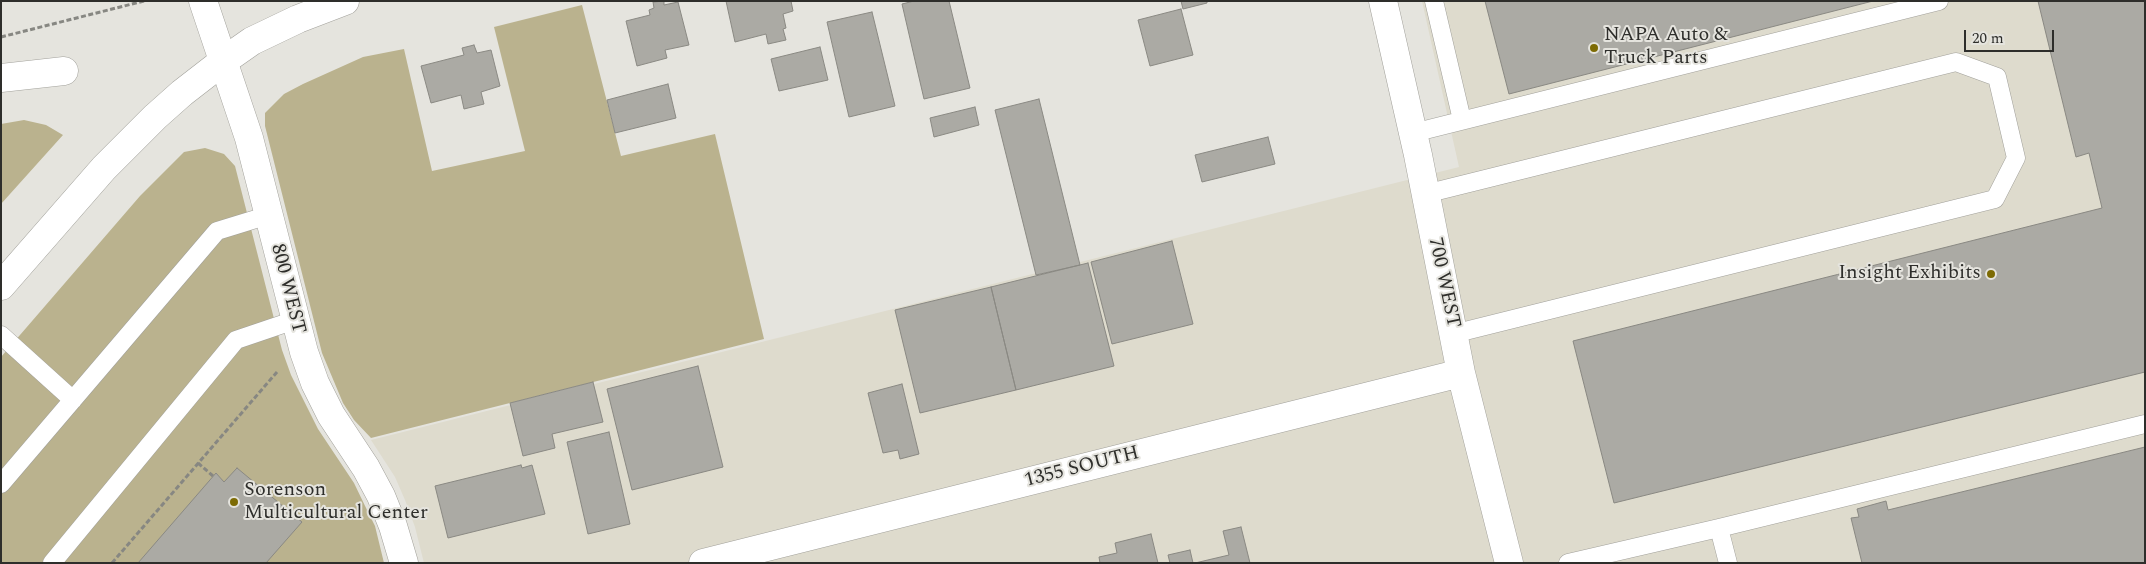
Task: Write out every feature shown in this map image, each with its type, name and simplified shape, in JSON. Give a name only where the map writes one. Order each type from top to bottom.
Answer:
[{"type":"street","name":"800 WEST","points":[[202,1],[249,138],[295,320],[315,383],[331,415],[366,468],[381,496],[393,526],[404,563]]},
{"type":"street","points":[[1,286],[133,138],[155,117],[222,62],[252,41],[275,29],[345,1]]},
{"type":"street","name":"700 WEST","points":[[1383,1],[1413,133],[1461,373],[1509,563]]},
{"type":"street","points":[[1,78],[64,70]]},
{"type":"street","name":"1355 SOUTH","points":[[703,563],[1461,373]]},
{"type":"lane","points":[[1434,1],[1462,120]]},
{"type":"lane","points":[[1413,133],[1939,1]]},
{"type":"lane","points":[[1425,194],[1956,62],[1997,77],[2016,158],[1995,199],[1453,334]]},
{"type":"lane","points":[[1,484],[217,231],[269,215]]},
{"type":"lane","points":[[52,563],[236,340],[295,320]]},
{"type":"lane","points":[[1,335],[73,400]]},
{"type":"lane","points":[[1568,563],[2145,424]]},
{"type":"lane","points":[[1719,528],[1728,563]]},
{"type":"path","points":[[1,37],[144,1]]},
{"type":"path","points":[[112,563],[277,372]]},
{"type":"path","points":[[198,463],[213,476]]},
{"type":"shaded area","points":[[1422,1],[2145,1],[2145,563],[424,563],[415,527],[405,500],[395,477],[371,440],[1459,167]]},
{"type":"shaded area","points":[[582,5],[621,156],[715,134],[764,339],[371,438],[354,420],[343,403],[322,353],[265,126],[265,113],[284,94],[303,84],[363,57],[404,49],[432,171],[525,151],[494,27]]},
{"type":"shaded area","points":[[24,120],[46,125],[63,135],[1,204],[1,124]]},
{"type":"shaded area","points":[[205,148],[224,154],[235,166],[282,350],[291,375],[318,429],[354,483],[375,526],[384,563],[1,563],[1,357],[140,196],[184,152]]},
{"type":"building","points":[[664,1],[664,5],[678,2],[689,45],[665,50],[667,58],[637,66],[626,21],[650,15],[649,10],[654,8],[653,2]]},
{"type":"building","points":[[726,1],[791,1],[793,11],[783,14],[786,28],[783,29],[786,40],[768,44],[766,34],[735,42]]},
{"type":"building","points":[[914,1],[949,1],[970,88],[924,99],[902,4]]},
{"type":"building","points":[[1181,1],[1207,1],[1207,3],[1183,9]]},
{"type":"building","name":"NAPA Auto & Truck Parts","points":[[1485,1],[1873,1],[1509,94]]},
{"type":"building","name":"Insight Exhibits","points":[[2038,1],[2145,1],[2145,372],[1614,503],[1573,341],[2102,208],[2089,153],[2076,157]]},
{"type":"building","points":[[1181,9],[1193,55],[1150,66],[1138,20]]},
{"type":"building","points":[[872,12],[895,106],[849,117],[827,22]]},
{"type":"building","points":[[474,45],[477,53],[491,50],[500,86],[481,92],[484,104],[464,109],[461,95],[431,103],[421,66],[464,55],[462,48]]},
{"type":"building","points":[[820,47],[828,80],[779,91],[771,59]]},
{"type":"building","points":[[668,84],[676,118],[615,133],[607,100]]},
{"type":"building","points":[[1039,99],[1080,265],[1036,275],[995,110]]},
{"type":"building","points":[[975,107],[979,125],[934,137],[930,118]]},
{"type":"building","points":[[1268,137],[1275,164],[1202,182],[1195,155]]},
{"type":"building","points":[[1172,241],[1193,324],[1112,344],[1091,262]]},
{"type":"building","points":[[1088,263],[1114,366],[1016,390],[991,287]]},
{"type":"building","points":[[991,287],[1016,390],[920,413],[895,310]]},
{"type":"building","points":[[698,366],[723,467],[632,490],[607,389]]},
{"type":"building","points":[[593,382],[603,422],[552,434],[555,448],[523,456],[510,403]]},
{"type":"building","points":[[902,384],[919,454],[900,459],[898,450],[883,453],[868,393]]},
{"type":"building","points":[[609,432],[630,524],[588,534],[567,442]]},
{"type":"building","points":[[2145,447],[2145,563],[1862,563],[1851,518],[1859,517],[1857,509],[1886,501],[1888,510]]},
{"type":"building","points":[[521,465],[522,468],[532,465],[545,514],[448,538],[435,486]]},
{"type":"building","name":"Sorenson Multicultural Center","points":[[237,468],[302,522],[266,563],[138,563],[216,473],[224,482]]},
{"type":"building","points":[[1241,527],[1250,563],[1195,563],[1229,555],[1223,531]]},
{"type":"building","points":[[1151,534],[1158,563],[1100,563],[1099,557],[1117,553],[1115,543]]},
{"type":"building","points":[[1190,550],[1193,563],[1170,563],[1168,555]]},
{"type":"place","name":"NAPA Auto & Truck Parts","points":[[1594,48]]},
{"type":"place","name":"Insight Exhibits","points":[[1991,274]]},
{"type":"place","name":"Sorenson Multicultural Center","points":[[234,502]]}]
